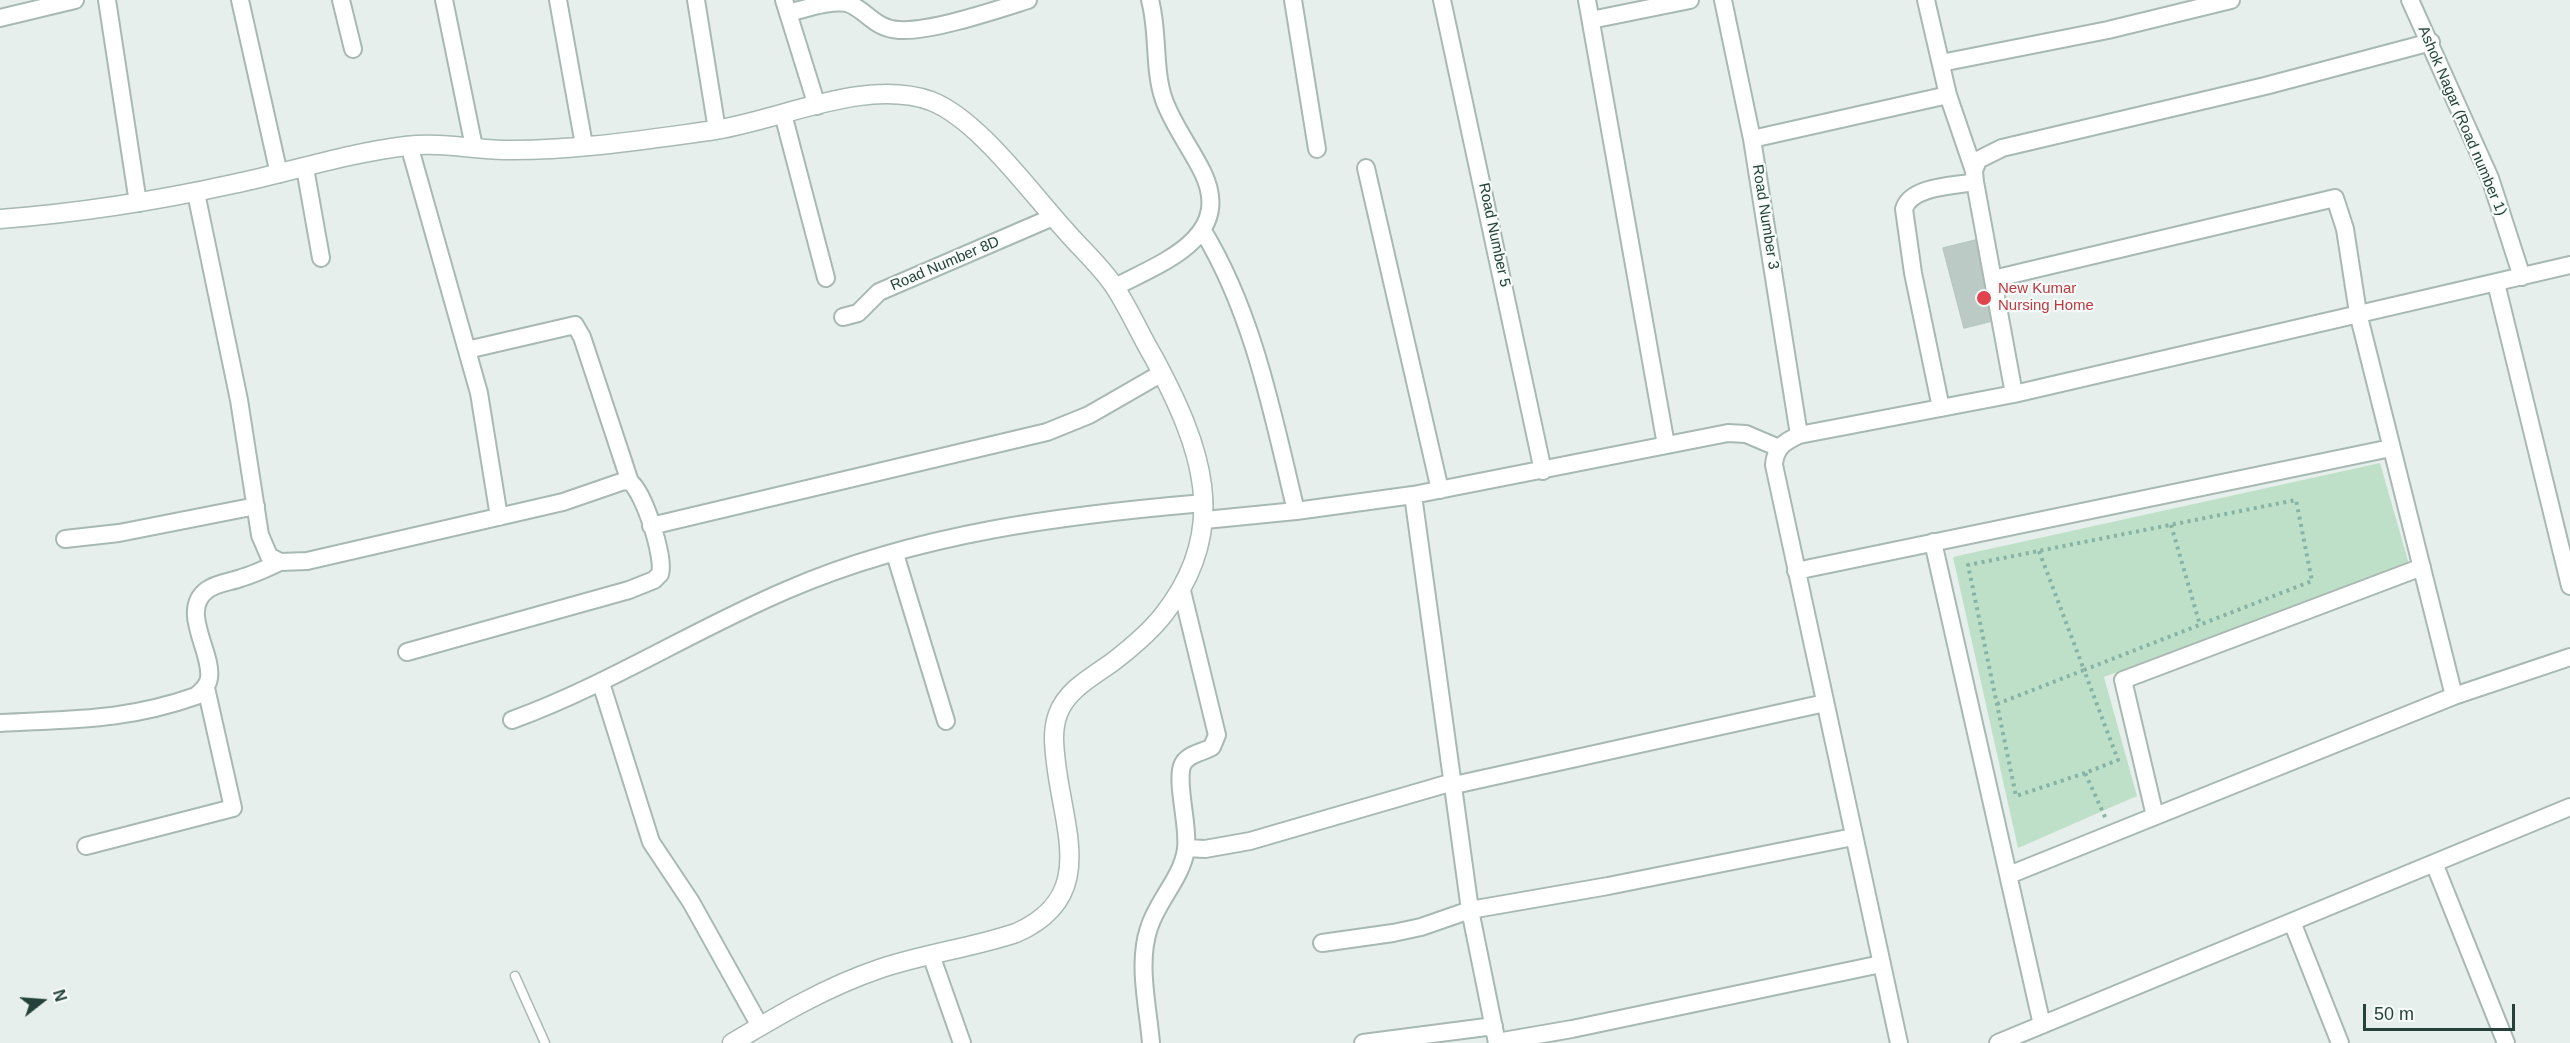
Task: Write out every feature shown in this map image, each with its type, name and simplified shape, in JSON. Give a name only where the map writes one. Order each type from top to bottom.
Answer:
[{"type":"street","points":[[0,18],[75,0]]},
{"type":"street","points":[[107,0],[138,203]]},
{"type":"street","points":[[240,0],[279,174]]},
{"type":"street","points":[[341,0],[353,49]]},
{"type":"street","points":[[444,0],[474,147]]},
{"type":"street","points":[[558,0],[584,146]]},
{"type":"street","points":[[696,0],[717,130]]},
{"type":"street","points":[[817,106],[786,6],[846,3],[870,21],[899,30],[948,22],[1028,0]]},
{"type":"street","points":[[1115,287],[1167,260],[1203,231],[1210,219],[1212,204],[1203,173],[1170,116],[1163,97],[1150,0]]},
{"type":"street","points":[[1293,0],[1317,149]]},
{"type":"street","name":"Road Number 5","points":[[1442,0],[1542,471]]},
{"type":"street","points":[[1587,0],[1666,445]]},
{"type":"street","points":[[1591,20],[1690,0]]},
{"type":"street","name":"Road Number 3","points":[[1723,0],[1752,139],[1799,435]]},
{"type":"street","points":[[1926,0],[1948,95],[1974,177],[2014,394]]},
{"type":"street","points":[[1941,63],[2108,30],[2231,0]]},
{"type":"street","name":"Ashok Nagar (Road number 1)","points":[[2410,0],[2431,42],[2490,178],[2522,277]]},
{"type":"street","points":[[1974,177],[1978,160],[2002,148],[2265,87],[2431,42]]},
{"type":"street","points":[[0,219],[138,203],[195,193],[410,145],[502,150],[584,146],[717,130],[873,95],[904,96],[932,102],[978,134],[1053,217],[1115,287],[1162,373],[1183,418],[1199,468],[1205,512],[1199,550],[1182,591],[1159,621],[1118,658],[1065,699],[1057,716],[1054,741],[1066,825],[1069,870],[1062,896],[1056,907],[1036,924],[1016,933],[879,969],[847,981],[732,1043]]},
{"type":"street","points":[[1752,139],[1948,95]]},
{"type":"street","points":[[783,114],[826,278]]},
{"type":"street","points":[[410,145],[467,350],[485,426],[499,517]]},
{"type":"street","points":[[305,168],[321,258]]},
{"type":"street","points":[[1366,168],[1440,490]]},
{"type":"street","points":[[1941,408],[1913,273],[1904,209],[1912,196],[1974,177]]},
{"type":"street","points":[[195,193],[238,400],[263,546],[269,556],[280,562]]},
{"type":"street","points":[[1993,279],[2335,198],[2345,229],[2358,313],[2454,696]]},
{"type":"street","name":"Road Number 8D","points":[[843,318],[858,313],[879,292],[1053,217]]},
{"type":"street","points":[[1203,231],[1217,254],[1240,307],[1265,388],[1296,511]]},
{"type":"street","points":[[1899,1043],[1774,465],[1774,456],[1779,448],[1786,441],[1799,435],[2014,394],[2570,265]]},
{"type":"street","points":[[2496,283],[2570,586]]},
{"type":"street","points":[[407,652],[629,590],[654,580],[662,567],[651,526],[638,491],[630,482],[582,337],[575,325],[467,350]]},
{"type":"street","points":[[651,526],[1047,432],[1089,415],[1162,373]]},
{"type":"street","points":[[512,720],[601,683],[788,589],[831,573],[895,554],[968,536],[1087,513],[1296,511],[1413,495],[1728,433],[1746,434],[1779,448]]},
{"type":"street","points":[[1796,571],[2391,448]]},
{"type":"street","points":[[0,723],[79,721],[122,716],[196,696],[206,688],[210,677],[198,626],[199,599],[206,590],[216,585],[262,571],[280,562],[307,561],[563,502],[624,481],[630,482]]},
{"type":"street","points":[[1413,495],[1470,910],[1497,1043],[1881,964]]},
{"type":"street","points":[[65,539],[119,533],[256,506]]},
{"type":"street","points":[[1933,542],[2042,1025]]},
{"type":"street","points":[[895,554],[946,721]]},
{"type":"street","points":[[2155,816],[2124,680],[2422,567]]},
{"type":"street","points":[[1151,1043],[1144,948],[1156,910],[1185,859],[1183,765],[1187,759],[1212,747],[1217,735],[1182,591]]},
{"type":"street","points":[[2008,875],[2454,696],[2570,657]]},
{"type":"street","points":[[601,683],[651,842],[691,902],[760,1026]]},
{"type":"street","points":[[86,846],[233,807],[206,688]]},
{"type":"street","points":[[1186,848],[1205,849],[1250,841],[1453,782],[1459,784],[1825,703]]},
{"type":"street","points":[[1998,1043],[2570,807]]},
{"type":"street","points":[[1322,943],[1421,927],[1470,910],[1608,886],[1853,837]]},
{"type":"street","points":[[2434,863],[2506,1043]]},
{"type":"street","points":[[2292,922],[2340,1043]]},
{"type":"street","points":[[931,955],[962,1043]]},
{"type":"street","points":[[1363,1043],[1494,1026]]},
{"type":"lane","points":[[514,976],[545,1043]]},
{"type":"path","points":[[1997,704],[2084,670],[2200,625],[2312,581],[2296,500],[1968,565],[2016,796],[2118,760],[2084,670],[2039,551]]},
{"type":"path","points":[[2171,525],[2200,625]]},
{"type":"path","points":[[2085,773],[2112,833]]},
{"type":"green space","points":[[2380,463],[2409,564],[2104,677],[2137,796],[2018,848],[1953,557]]},
{"type":"building","points":[[1976,240],[1996,320],[1964,328],[1943,248]]},
{"type":"place","name":"New Kumar Nursing Home","points":[[1984,298]]}]
